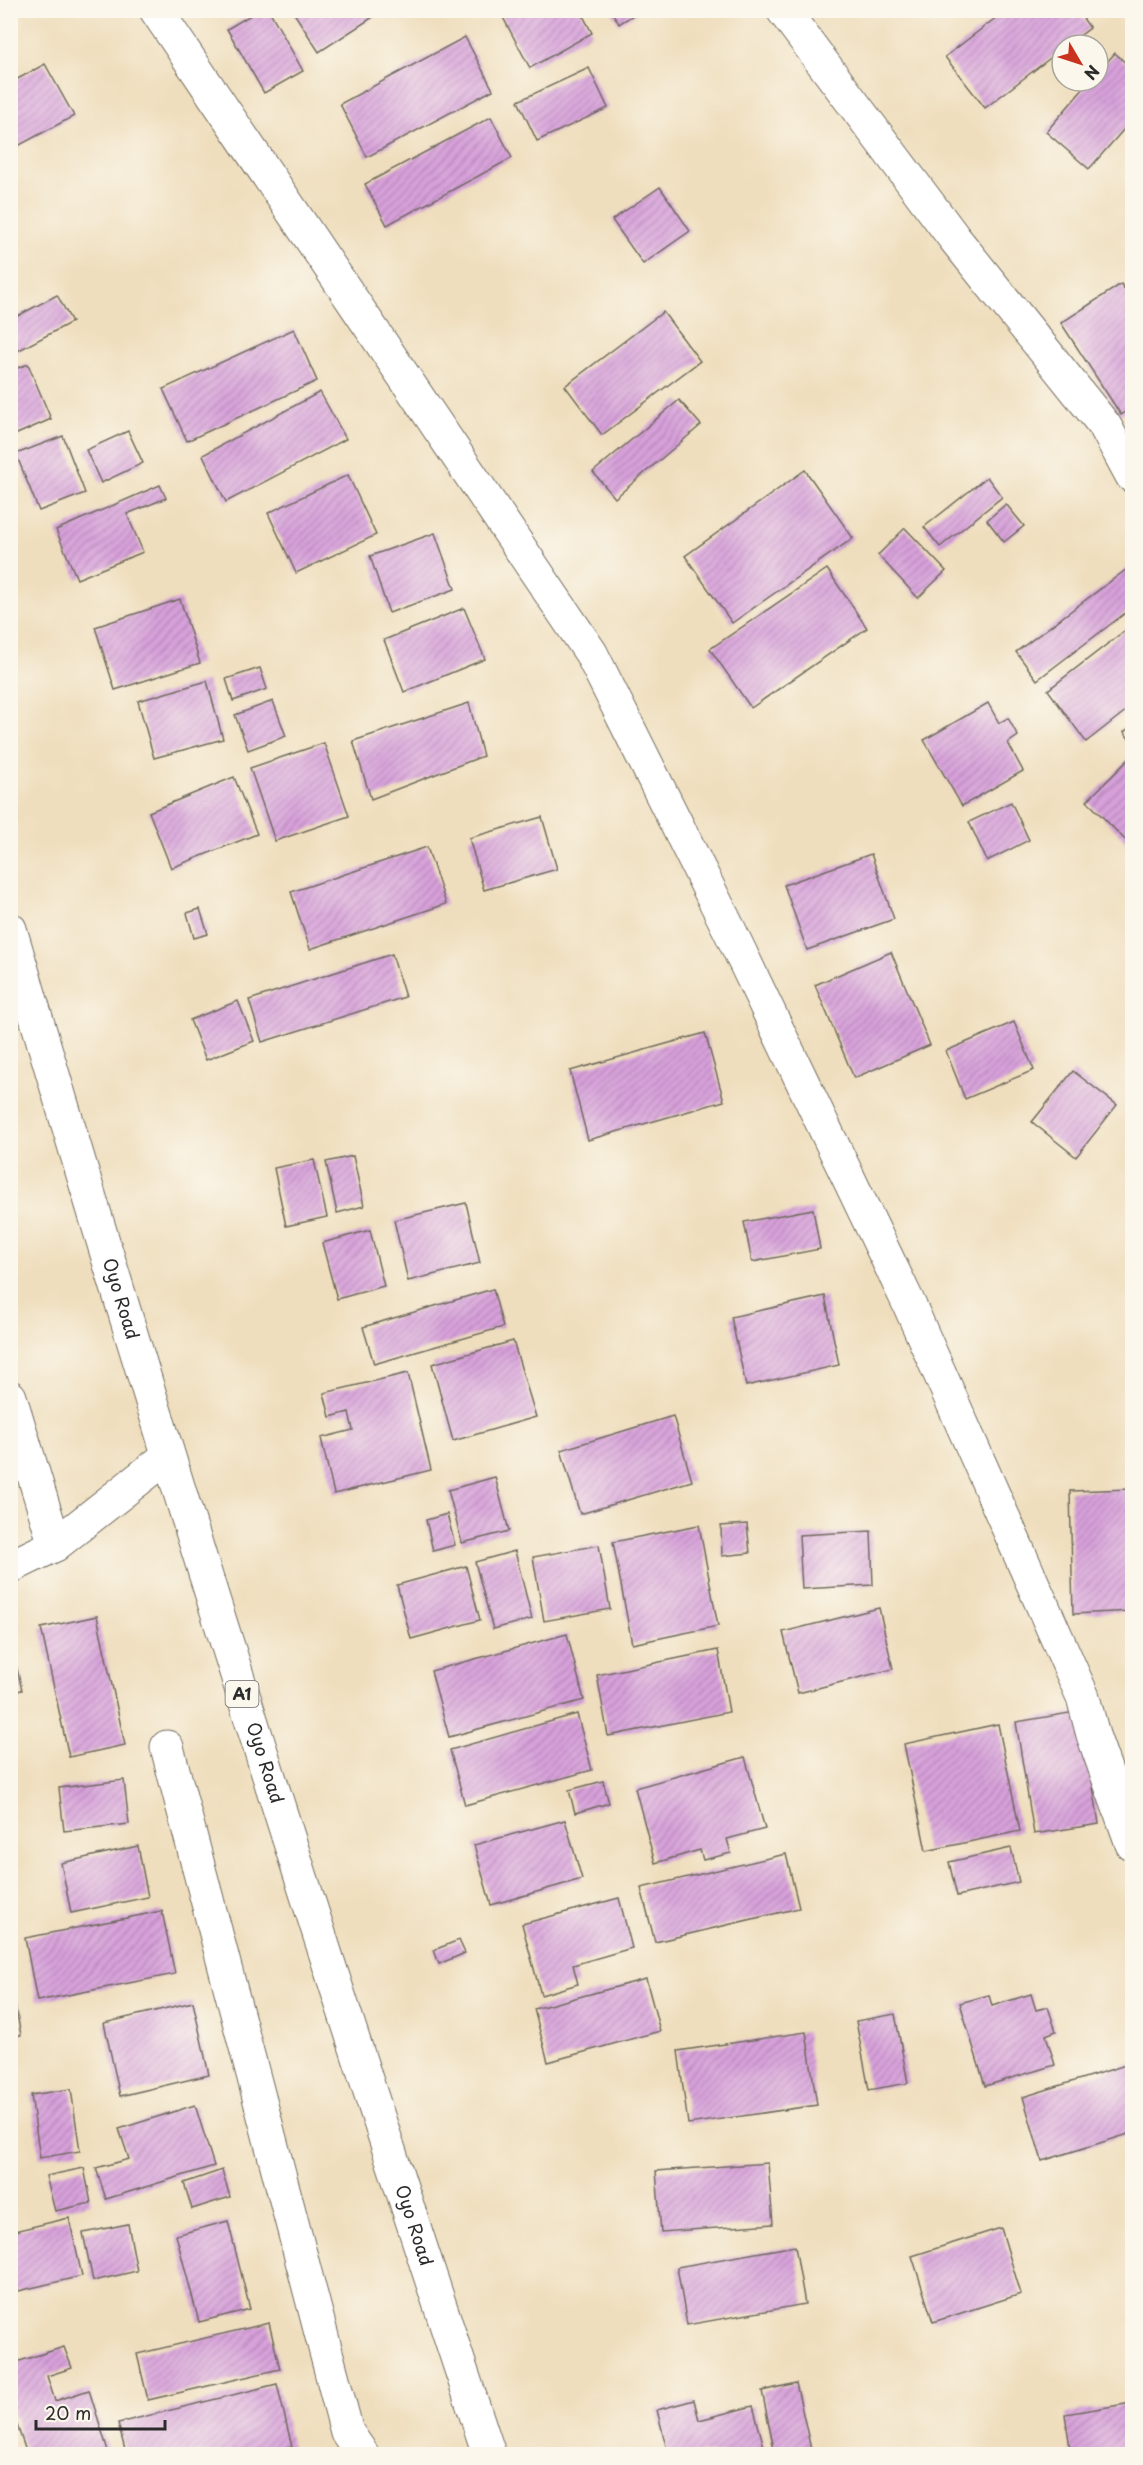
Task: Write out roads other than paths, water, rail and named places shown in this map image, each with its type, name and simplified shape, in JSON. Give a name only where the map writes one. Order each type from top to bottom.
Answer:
[{"type":"main road","points":[[156,10],[591,653],[735,942],[909,1304],[1083,1697],[1093,1734],[1132,1844]]},
{"type":"main road","points":[[783,10],[955,239],[1105,426],[1132,476]]},
{"type":"main road","name":"Oyo Road","points":[[10,929],[168,1456],[334,1986],[489,2454]]},
{"type":"main road","points":[[13,1414],[55,1545]]},
{"type":"main road","points":[[10,1566],[55,1545],[168,1456]]},
{"type":"main road","points":[[167,1747],[347,2432],[362,2454]]}]
